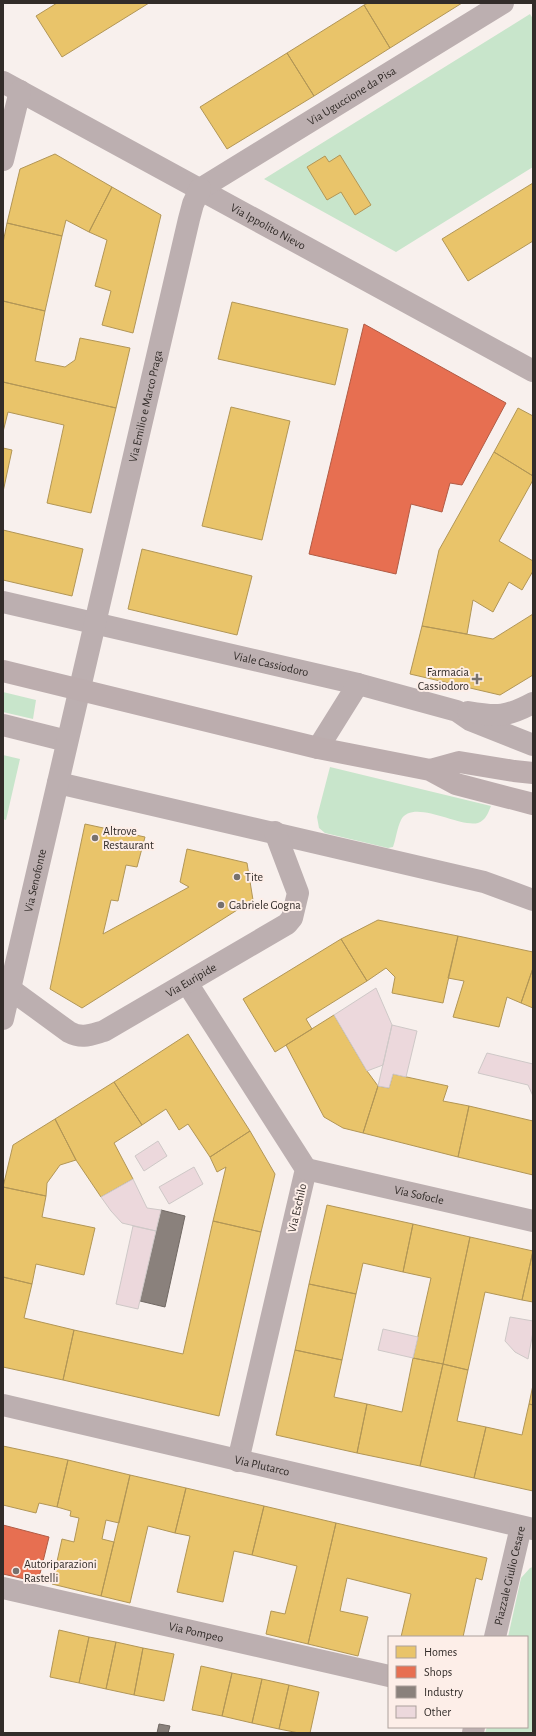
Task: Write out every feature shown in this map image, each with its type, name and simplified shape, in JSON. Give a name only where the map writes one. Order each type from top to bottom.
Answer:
[{"type":"main road","points":[[3,671],[318,748],[430,770],[456,784],[533,804]]},
{"type":"main road","points":[[430,770],[459,762],[514,771],[533,772]]},
{"type":"street","name":"Via Uguccione da Pisa","points":[[200,190],[503,3]]},
{"type":"street","name":"Via Ippolito Nievo","points":[[11,87],[533,371]]},
{"type":"street","points":[[3,160],[11,87]]},
{"type":"street","name":"Via Emilio e Marco Praga","points":[[79,689],[189,219],[193,204],[200,190]]},
{"type":"street","name":"Viale Cassiodoro","points":[[3,602],[358,684],[457,711],[470,720],[533,745]]},
{"type":"street","points":[[318,748],[358,684]]},
{"type":"street","name":"Via Senofonte","points":[[3,1019],[79,689]]},
{"type":"street","points":[[457,711],[494,716],[508,714],[533,703]]},
{"type":"street","points":[[3,725],[67,741]]},
{"type":"street","points":[[58,783],[275,832],[484,882],[533,900]]},
{"type":"street","name":"Via Euripide","points":[[10,989],[77,1037],[88,1036],[104,1031],[287,924],[292,918],[298,893],[275,832]]},
{"type":"street","name":"Via Eschilo","points":[[187,983],[306,1169],[238,1461]]},
{"type":"street","name":"Via Sofocle","points":[[306,1169],[533,1221]]},
{"type":"street","name":"Via Plutarco","points":[[3,1406],[527,1528]]},
{"type":"street","name":"Piazzale Giulio Cesare","points":[[495,1636],[527,1528]]},
{"type":"street","name":"Via Pompeo","points":[[3,1588],[388,1676]]},
{"type":"green space","points":[[530,14],[533,19],[533,167],[396,252],[264,179]]},
{"type":"green space","points":[[3,692],[36,700],[33,719],[3,712]]},
{"type":"green space","points":[[3,755],[20,759],[6,820],[3,819]]},
{"type":"green space","points":[[330,767],[491,806],[485,818],[478,823],[460,822],[426,813],[415,812],[407,814],[401,820],[393,847],[388,848],[325,833],[319,828],[317,817]]},
{"type":"green space","points":[[533,1567],[533,1733],[485,1733],[487,1728],[528,1728],[528,1636],[508,1636],[521,1578],[530,1568]]},
{"type":"building: Homes","points":[[57,3],[149,3],[62,57],[36,16]]},
{"type":"building: Homes","points":[[368,3],[462,3],[390,48],[364,5]]},
{"type":"building: Homes","points":[[364,5],[390,48],[314,96],[287,53]]},
{"type":"building: Homes","points":[[287,53],[314,96],[227,149],[200,107]]},
{"type":"building: Homes","points":[[55,154],[112,187],[89,232],[66,220],[62,236],[7,223],[20,169]]},
{"type":"building: Homes","points":[[340,155],[371,205],[355,215],[341,192],[327,200],[307,167],[325,156],[329,162]]},
{"type":"building: Homes","points":[[533,183],[533,241],[468,281],[442,239]]},
{"type":"building: Homes","points":[[112,187],[161,215],[133,333],[102,325],[111,291],[95,286],[107,240],[89,232]]},
{"type":"building: Homes","points":[[7,223],[62,236],[45,311],[3,301],[3,243]]},
{"type":"building: Homes","points":[[3,301],[45,311],[35,361],[65,367],[75,360],[80,338],[130,348],[116,408],[3,382]]},
{"type":"building: Homes","points":[[232,302],[348,329],[335,385],[218,359]]},
{"type":"building: Homes","points":[[3,382],[116,408],[91,513],[47,503],[64,425],[8,412],[3,432]]},
{"type":"building: Homes","points":[[231,407],[290,421],[262,540],[202,526]]},
{"type":"building: Homes","points":[[518,408],[533,416],[533,476],[494,452]]},
{"type":"building: Homes","points":[[3,448],[12,450],[3,492]]},
{"type":"building: Homes","points":[[494,452],[533,476],[533,480],[499,541],[533,561],[533,571],[522,590],[509,582],[493,612],[473,600],[467,634],[422,626],[439,550]]},
{"type":"building: Homes","points":[[3,530],[83,549],[72,596],[3,580]]},
{"type":"building: Homes","points":[[142,549],[252,576],[237,635],[128,609]]},
{"type":"building: Homes","points":[[533,614],[533,675],[500,695],[410,674],[422,626],[493,639]]},
{"type":"building: Homes","points":[[85,824],[145,837],[137,867],[126,865],[118,901],[111,900],[103,934],[189,887],[180,882],[187,849],[247,863],[253,900],[82,1008],[50,989]]},
{"type":"building: Homes","points":[[378,920],[458,936],[443,1003],[392,993],[395,977],[386,968],[367,981],[341,939]]},
{"type":"building: Homes","points":[[458,936],[533,952],[533,968],[521,1003],[507,997],[499,1027],[453,1017],[464,981],[448,978]]},
{"type":"building: Homes","points":[[341,939],[367,981],[306,1019],[312,1029],[275,1052],[243,999]]},
{"type":"building: Homes","points":[[533,968],[533,1008],[521,1003]]},
{"type":"building: Homes","points":[[334,1015],[367,1071],[378,1086],[363,1133],[343,1128],[324,1117],[286,1045]]},
{"type":"building: Homes","points":[[188,1034],[250,1131],[210,1157],[188,1124],[179,1130],[166,1109],[142,1125],[114,1082]]},
{"type":"building: Homes","points":[[393,1074],[448,1086],[443,1101],[469,1106],[458,1157],[363,1133],[378,1086],[389,1088]]},
{"type":"building: Homes","points":[[114,1082],[142,1125],[114,1143],[133,1179],[101,1197],[76,1160],[55,1119]]},
{"type":"building: Homes","points":[[469,1106],[533,1121],[533,1175],[458,1157]]},
{"type":"building: Homes","points":[[55,1119],[76,1160],[60,1165],[47,1183],[46,1196],[3,1187],[13,1145]]},
{"type":"building: Homes","points":[[250,1131],[275,1174],[261,1232],[213,1221],[226,1167],[217,1172],[210,1157]]},
{"type":"building: Homes","points":[[3,1187],[46,1196],[42,1217],[95,1228],[84,1275],[36,1264],[32,1284],[3,1277]]},
{"type":"building: Homes","points":[[327,1205],[413,1224],[403,1272],[363,1263],[356,1294],[309,1284]]},
{"type":"building: Homes","points":[[213,1221],[261,1232],[219,1416],[63,1380],[74,1330],[183,1354]]},
{"type":"building: Homes","points":[[413,1224],[470,1237],[443,1364],[413,1358],[431,1278],[403,1272]]},
{"type":"building: Homes","points":[[470,1237],[533,1251],[522,1300],[485,1292],[468,1370],[443,1364]]},
{"type":"building: Homes","points":[[533,1251],[533,1302],[522,1300]]},
{"type":"building: Homes","points":[[3,1277],[32,1284],[24,1318],[74,1330],[63,1380],[3,1367]]},
{"type":"building: Homes","points":[[309,1284],[356,1294],[342,1360],[295,1350]]},
{"type":"building: Homes","points":[[295,1350],[342,1360],[334,1397],[367,1404],[357,1453],[276,1435]]},
{"type":"building: Homes","points":[[413,1358],[443,1364],[420,1466],[357,1453],[367,1404],[402,1412]]},
{"type":"building: Homes","points":[[443,1364],[468,1370],[457,1421],[486,1427],[474,1478],[420,1466]]},
{"type":"building: Homes","points":[[533,1385],[533,1405],[529,1404]]},
{"type":"building: Homes","points":[[529,1404],[533,1405],[533,1491],[474,1478],[486,1427],[522,1435]]},
{"type":"building: Homes","points":[[3,1446],[68,1460],[57,1507],[39,1503],[36,1513],[3,1505]]},
{"type":"building: Homes","points":[[68,1460],[130,1475],[119,1523],[106,1520],[102,1539],[114,1542],[101,1596],[52,1584],[62,1539],[74,1542],[79,1518],[70,1516],[71,1511],[57,1507]]},
{"type":"building: Homes","points":[[130,1475],[186,1488],[175,1533],[148,1526],[130,1603],[101,1596]]},
{"type":"building: Homes","points":[[186,1488],[264,1506],[252,1555],[234,1551],[223,1602],[177,1592],[190,1536],[175,1533]]},
{"type":"building: Homes","points":[[264,1506],[336,1523],[308,1644],[266,1634],[271,1611],[285,1614],[297,1566],[252,1555]]},
{"type":"building: Homes","points":[[336,1523],[487,1558],[482,1580],[476,1578],[463,1636],[401,1636],[411,1594],[347,1578],[340,1611],[368,1617],[358,1656],[308,1644]]},
{"type":"building: Homes","points":[[59,1630],[89,1637],[79,1683],[50,1677]]},
{"type":"building: Homes","points":[[89,1637],[116,1642],[106,1689],[79,1683]]},
{"type":"building: Homes","points":[[116,1642],[143,1648],[134,1695],[106,1689]]},
{"type":"building: Homes","points":[[143,1648],[174,1654],[164,1701],[134,1695]]},
{"type":"building: Homes","points":[[201,1666],[232,1673],[222,1716],[192,1710]]},
{"type":"building: Homes","points":[[232,1673],[262,1679],[252,1723],[222,1716]]},
{"type":"building: Homes","points":[[262,1679],[289,1685],[279,1729],[252,1723]]},
{"type":"building: Homes","points":[[289,1685],[319,1692],[310,1733],[299,1733],[279,1729]]},
{"type":"building: Shops","points":[[364,324],[506,403],[462,485],[450,483],[442,512],[411,504],[396,574],[309,554]]},
{"type":"building: Shops","points":[[3,1525],[49,1537],[38,1582],[3,1574]]},
{"type":"building: Industry","points":[[161,1210],[185,1216],[165,1307],[140,1301]]},
{"type":"building: Industry","points":[[159,1724],[170,1726],[168,1733],[157,1733]]},
{"type":"building: Other","points":[[376,988],[392,1025],[383,1065],[367,1071],[334,1015]]},
{"type":"building: Other","points":[[392,1025],[417,1031],[406,1077],[393,1074],[389,1088],[378,1086]]},
{"type":"building: Other","points":[[487,1053],[533,1064],[533,1096],[528,1085],[478,1073]]},
{"type":"building: Other","points":[[158,1141],[167,1156],[144,1171],[135,1156]]},
{"type":"building: Other","points":[[194,1167],[203,1184],[169,1204],[159,1187]]},
{"type":"building: Other","points":[[133,1179],[147,1208],[161,1210],[156,1231],[122,1223],[101,1197]]},
{"type":"building: Other","points":[[133,1226],[156,1231],[138,1309],[116,1304]]},
{"type":"building: Other","points":[[510,1317],[533,1321],[533,1332],[528,1359],[515,1352],[505,1341]]},
{"type":"building: Other","points":[[383,1329],[418,1337],[413,1358],[378,1350]]},
{"type":"place","name":"Farmacia Cassiodoro","points":[[477,679]]},
{"type":"place","name":"Altrove Restaurant","points":[[95,838]]},
{"type":"place","name":"Tite","points":[[237,877]]},
{"type":"place","name":"Gabriele Gogna","points":[[221,905]]},
{"type":"place","name":"Autoriparazioni Rastelli","points":[[16,1571]]}]
